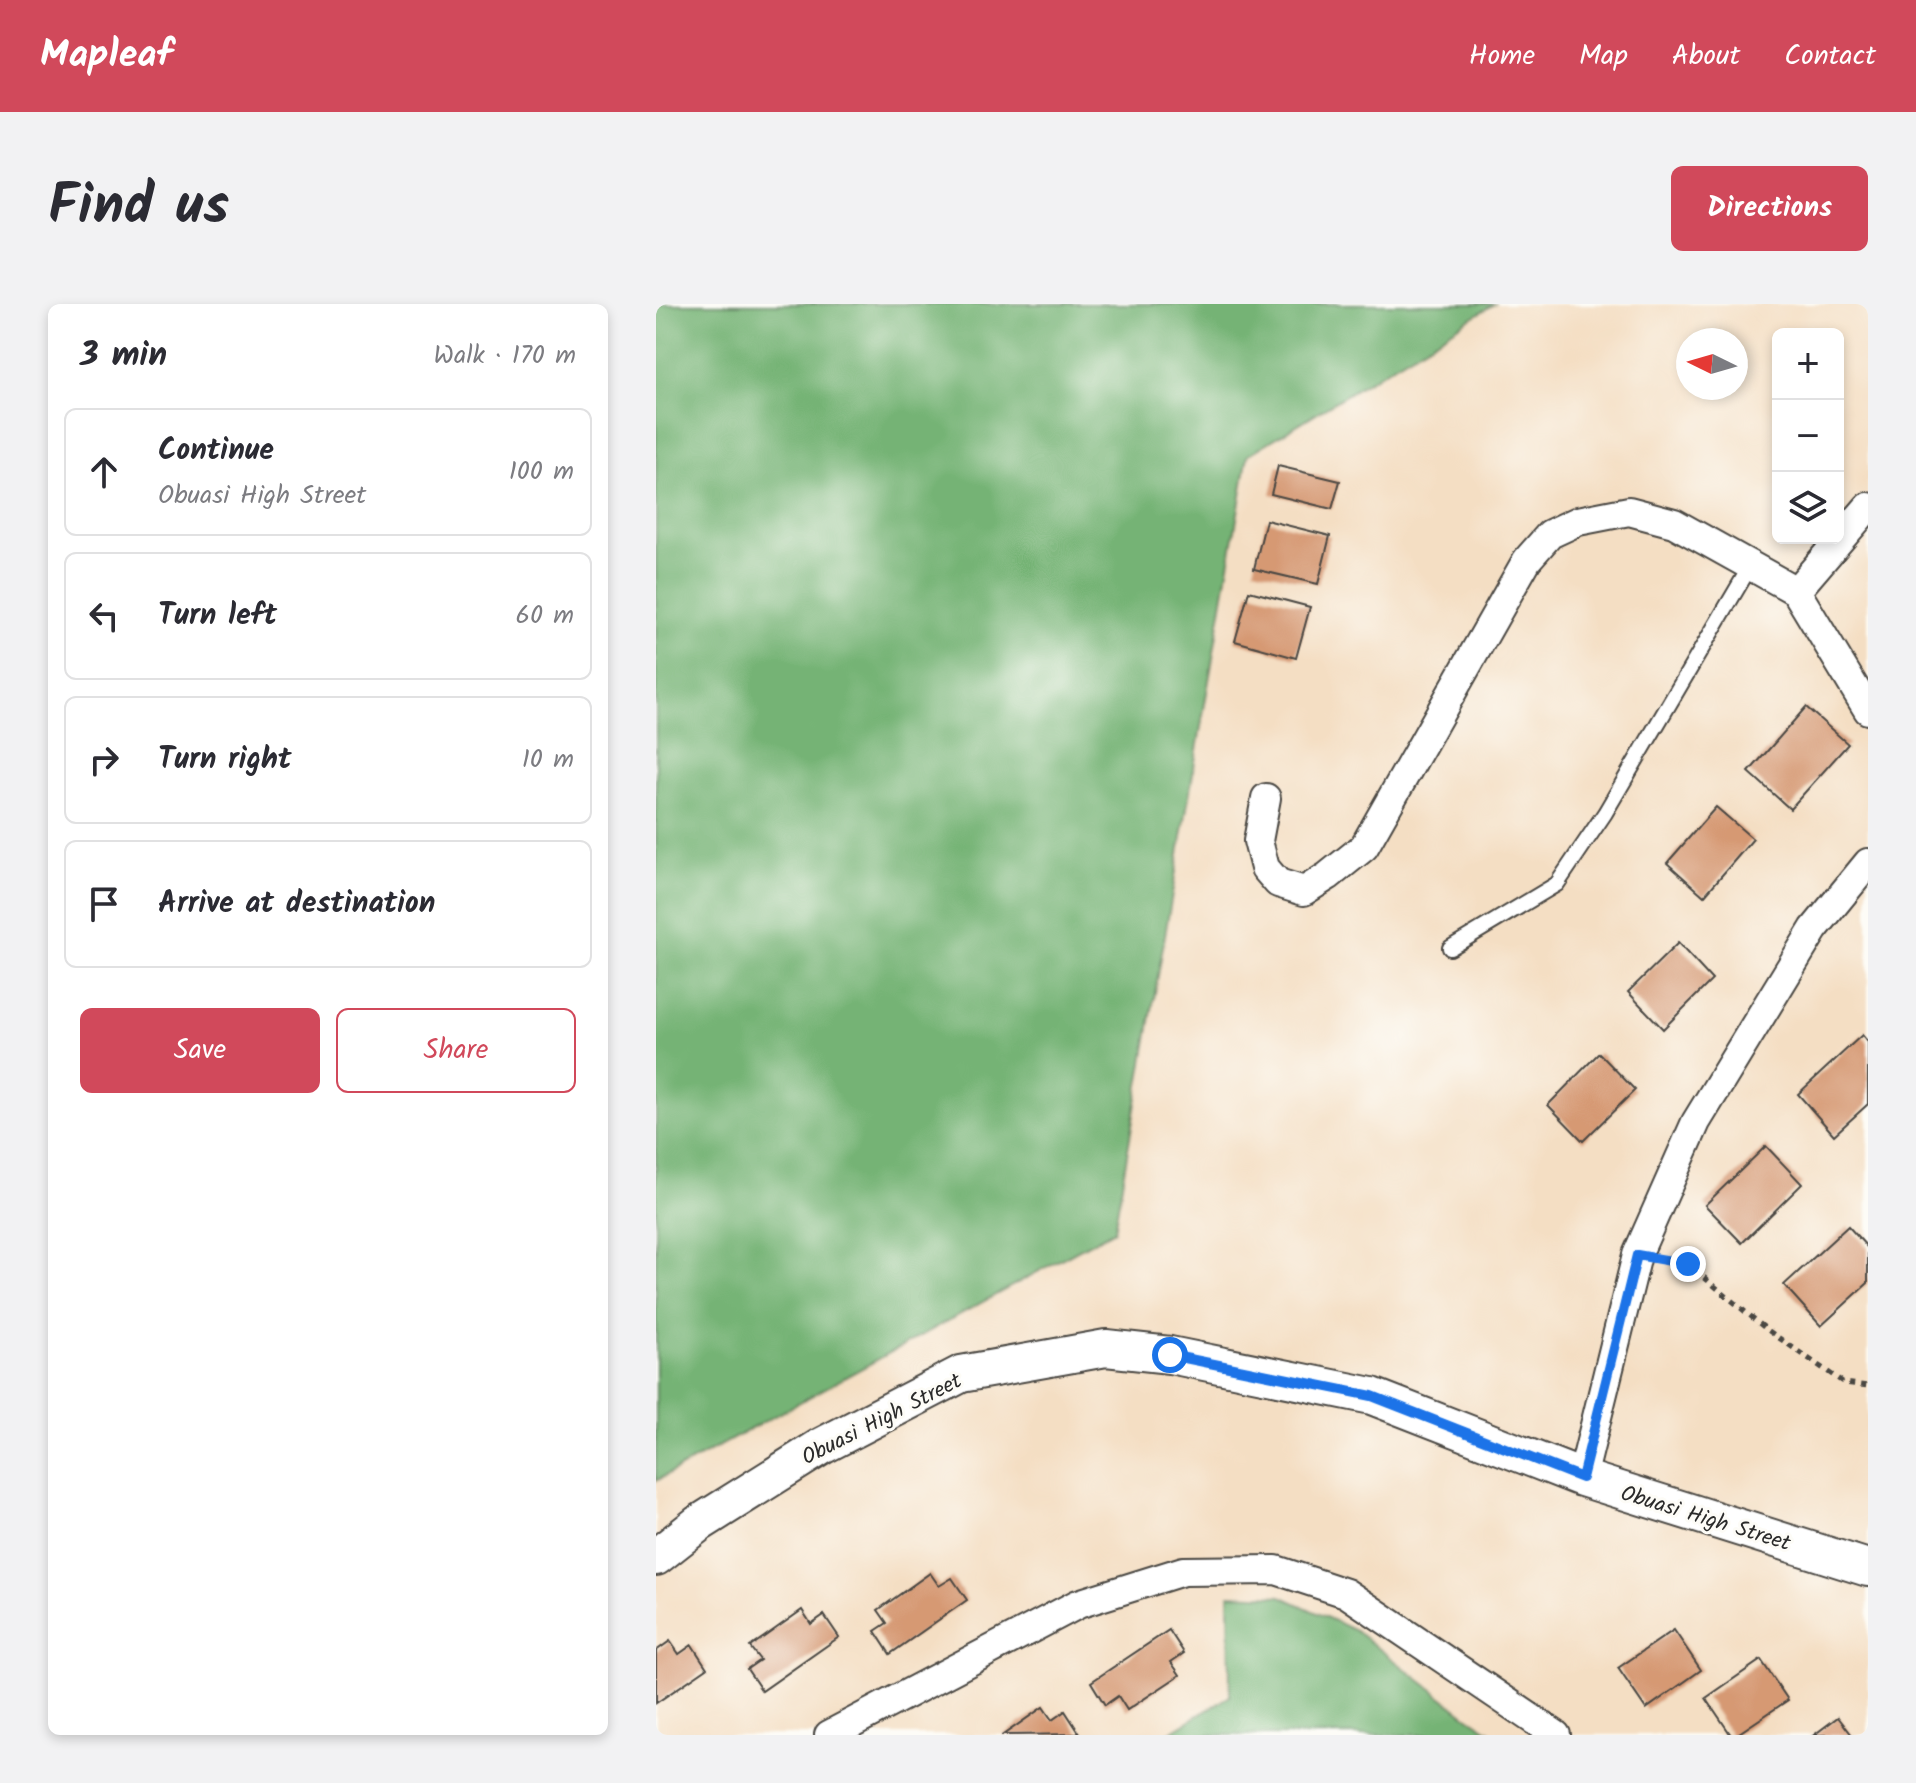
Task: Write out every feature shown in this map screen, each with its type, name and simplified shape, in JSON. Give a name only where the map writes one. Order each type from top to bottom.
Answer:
[{"type":"street","points":[[1796,591],[1868,507]]},
{"type":"street","points":[[1266,798],[1258,841],[1265,868],[1278,883],[1304,891],[1364,847],[1527,560],[1550,534],[1564,527],[1578,521],[1629,511],[1674,523],[1796,591],[1868,710]]},
{"type":"street","points":[[1582,1478],[1637,1255],[1696,1122],[1814,929],[1868,863]]},
{"type":"street","name":"Obuasi High Street","points":[[656,1557],[698,1524],[822,1446],[961,1374],[1106,1348],[1170,1355],[1372,1396],[1582,1478],[1868,1568]]},
{"type":"street","points":[[829,1735],[1078,1604],[1183,1571],[1276,1570],[1346,1593],[1556,1735]]},
{"type":"lane","points":[[1450,948],[1557,884],[1605,813],[1751,565]]},
{"type":"path","points":[[1637,1255],[1688,1264],[1766,1329],[1844,1383],[1868,1386]]},
{"type":"green space","points":[[656,304],[1494,304],[1248,455],[1114,1230],[656,1481]]},
{"type":"green space","points":[[1229,1594],[1281,1596],[1356,1631],[1496,1735],[1166,1735],[1230,1696]]},
{"type":"building","points":[[1278,466],[1340,481],[1332,509],[1271,494]]},
{"type":"building","points":[[1266,520],[1330,536],[1318,584],[1254,569]]},
{"type":"building","points":[[1249,591],[1310,607],[1296,658],[1235,641]]},
{"type":"building","points":[[1806,707],[1848,744],[1790,809],[1749,772]]},
{"type":"building","points":[[1716,807],[1753,839],[1704,896],[1667,863]]},
{"type":"building","points":[[1678,943],[1712,980],[1663,1029],[1628,992]]},
{"type":"building","points":[[1862,1035],[1868,1042],[1868,1104],[1834,1135],[1798,1094]]},
{"type":"building","points":[[1599,1053],[1635,1090],[1583,1141],[1548,1105]]},
{"type":"building","points":[[1766,1146],[1802,1184],[1742,1243],[1705,1205]]},
{"type":"building","points":[[1848,1226],[1868,1248],[1868,1283],[1821,1326],[1784,1285]]},
{"type":"building","points":[[930,1573],[939,1586],[952,1578],[967,1600],[890,1654],[875,1631],[887,1623],[878,1610]]},
{"type":"building","points":[[802,1610],[811,1624],[824,1615],[839,1637],[762,1691],[747,1669],[760,1660],[750,1647]]},
{"type":"building","points":[[1169,1630],[1184,1653],[1171,1662],[1180,1675],[1127,1710],[1118,1696],[1105,1705],[1091,1682]]},
{"type":"building","points":[[1674,1630],[1701,1670],[1646,1709],[1618,1668]]},
{"type":"building","points":[[670,1641],[679,1654],[692,1645],[707,1668],[656,1703],[656,1651]]},
{"type":"building","points":[[1761,1660],[1788,1700],[1736,1735],[1731,1735],[1706,1698]]},
{"type":"building","points":[[1043,1707],[1052,1720],[1065,1711],[1080,1734],[1003,1735]]},
{"type":"building","points":[[1838,1717],[1852,1735],[1814,1735]]},
{"type":"route","points":[[1170,1355],[1372,1396],[1582,1478],[1637,1255],[1688,1264]]}]
